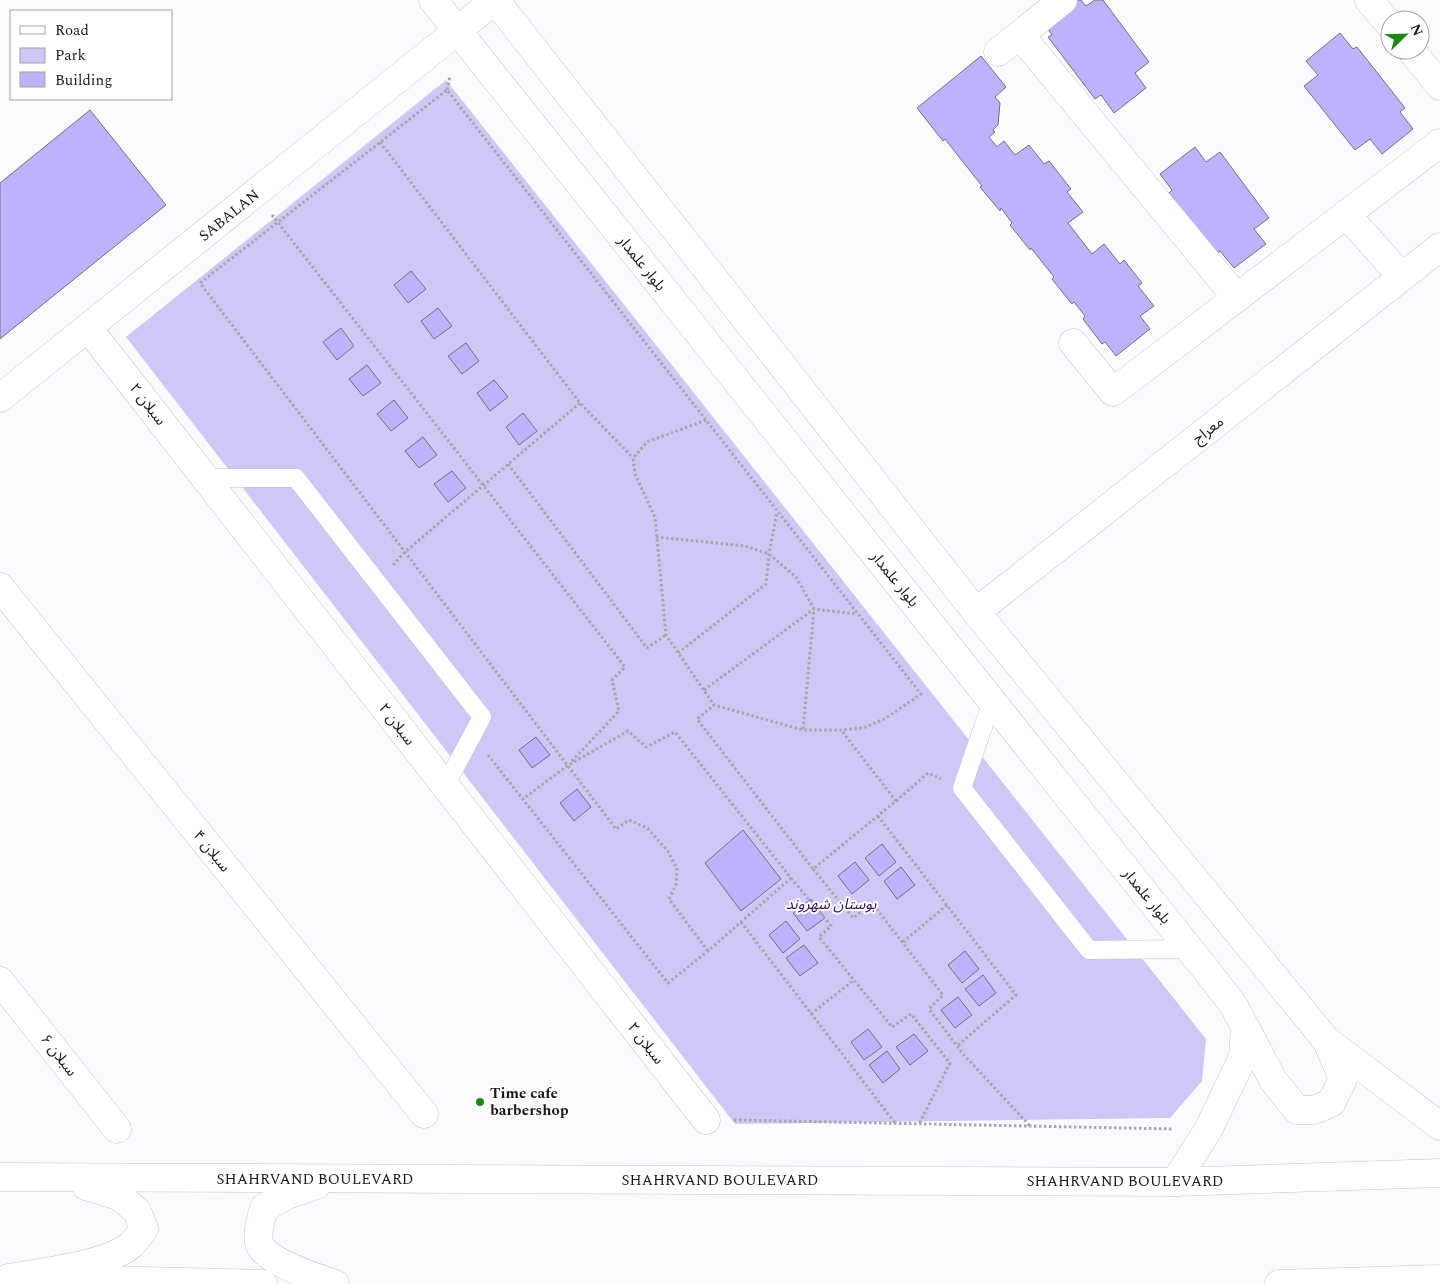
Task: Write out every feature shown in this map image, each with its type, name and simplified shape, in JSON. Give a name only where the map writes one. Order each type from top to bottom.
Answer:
[{"type":"main road","name":"بلوار علمدار","points":[[433,0],[1190,949],[1234,1006],[1273,1080],[1297,1110],[1314,1110],[1331,1102],[1343,1079],[1326,1040]]},
{"type":"main road","name":"SABALAN","points":[[0,398],[495,0]]},
{"type":"main road","points":[[495,0],[976,612],[1326,1040],[1440,1126]]},
{"type":"main road","points":[[998,52],[1063,0]]},
{"type":"main road","points":[[1369,0],[1380,13]]},
{"type":"main road","points":[[1020,35],[1238,298]]},
{"type":"main road","points":[[1418,60],[1440,86]]},
{"type":"main road","points":[[1073,343],[1113,392],[1440,143]]},
{"type":"main road","points":[[1346,214],[1402,277]]},
{"type":"main road","name":"معراج","points":[[976,612],[1440,247]]},
{"type":"main road","name":"سبلان ۲","points":[[88,328],[706,1120]]},
{"type":"main road","name":"سبلان ۴","points":[[0,587],[424,1114]]},
{"type":"main road","name":"سبلان ۶","points":[[0,981],[118,1129]]},
{"type":"main road","points":[[1175,1182],[1208,1130],[1243,1057],[1245,1027]]},
{"type":"main road","name":"SHAHRVAND BOULEVARD","points":[[0,1177],[1175,1182],[1440,1173]]},
{"type":"main road","points":[[4,1278],[74,1266],[111,1257],[131,1244],[144,1229],[136,1210],[119,1196],[89,1187],[39,1178]]},
{"type":"main road","points":[[335,1284],[272,1258],[260,1246],[258,1225],[264,1208],[287,1195],[315,1185],[344,1179]]},
{"type":"main road","points":[[4,1278],[263,1284]]},
{"type":"main road","points":[[1279,1284],[1440,1279]]},
{"type":"lane","points":[[206,478],[296,478],[482,717],[445,786]]},
{"type":"lane","points":[[992,701],[962,788],[1089,950],[1190,949]]},
{"type":"path","points":[[380,142],[580,404],[633,458],[634,474],[655,517],[666,635],[714,705],[802,730],[841,730],[863,728],[886,718],[921,694],[447,90],[380,142],[278,222],[200,284],[616,830],[629,820],[647,828],[667,850],[676,868],[676,885],[670,899],[708,951]]},
{"type":"path","points":[[255,194],[626,667],[612,680],[619,712],[567,766]]},
{"type":"path","points":[[377,582],[405,552],[580,404]]},
{"type":"path","points":[[633,458],[647,442],[706,420]]},
{"type":"path","points":[[508,464],[647,648],[666,635]]},
{"type":"path","points":[[678,652],[766,584],[768,554],[777,511]]},
{"type":"path","points":[[656,537],[745,546],[768,554],[796,577],[814,609],[802,730]]},
{"type":"path","points":[[704,690],[814,609],[858,614]]},
{"type":"path","points":[[714,705],[697,719],[853,918],[872,903],[942,995],[929,1009],[964,1056],[1030,1126]]},
{"type":"path","points":[[841,730],[896,801]]},
{"type":"path","points":[[523,799],[567,766],[628,731],[646,747],[675,732],[831,926],[819,937],[892,1027],[912,1014],[950,1063],[919,1124]]},
{"type":"path","points":[[472,735],[668,983],[708,951],[791,878]]},
{"type":"path","points":[[813,869],[928,773],[962,788]]},
{"type":"path","points":[[878,816],[1016,995],[957,1046]]},
{"type":"path","points":[[903,942],[947,905]]},
{"type":"path","points":[[741,922],[895,1124]]},
{"type":"path","points":[[811,1014],[854,980]]},
{"type":"path","points":[[706,1120],[1208,1130]]},
{"type":"green space","name":"بوستان شهروند","points":[[446,80],[1206,1039],[1202,1081],[1170,1118],[735,1124],[126,337]]},
{"type":"building","points":[[1064,0],[1081,0],[1086,6],[1095,0],[1103,0],[1149,62],[1135,73],[1146,88],[1114,113],[1101,95],[1095,99],[1048,37],[1052,35],[1040,18]]},
{"type":"building","points":[[1340,33],[1353,49],[1357,47],[1405,108],[1400,112],[1413,129],[1382,154],[1370,139],[1355,150],[1304,86],[1318,75],[1306,61]]},
{"type":"building","points":[[981,56],[1006,87],[995,97],[1000,103],[998,125],[993,130],[995,132],[989,137],[997,147],[1004,141],[1015,155],[1029,145],[1044,164],[1049,161],[1071,189],[1067,192],[1083,212],[1068,223],[1092,254],[1104,244],[1120,264],[1124,260],[1142,283],[1138,286],[1154,306],[1140,316],[1150,329],[1116,356],[1105,342],[1102,344],[1083,319],[1085,316],[1074,302],[1072,304],[1052,279],[1054,277],[1010,225],[1012,223],[1001,208],[1000,211],[945,139],[943,141],[917,108]]},
{"type":"building","points":[[90,110],[166,205],[0,339],[0,183]]},
{"type":"building","points":[[1195,147],[1206,162],[1220,152],[1269,218],[1254,229],[1266,244],[1234,268],[1220,251],[1215,255],[1169,193],[1172,190],[1160,174]]},
{"type":"building","points":[[411,271],[426,289],[408,303],[394,285]]},
{"type":"building","points":[[438,308],[452,326],[434,339],[421,321]]},
{"type":"building","points":[[341,328],[354,346],[337,360],[323,342]]},
{"type":"building","points":[[466,343],[479,361],[462,374],[448,356]]},
{"type":"building","points":[[367,365],[381,383],[363,396],[349,379]]},
{"type":"building","points":[[494,380],[508,397],[490,411],[477,393]]},
{"type":"building","points":[[394,400],[408,418],[391,431],[377,414]]},
{"type":"building","points":[[523,413],[537,431],[519,445],[506,427]]},
{"type":"building","points":[[423,437],[437,455],[419,468],[405,451]]},
{"type":"building","points":[[452,471],[466,488],[448,502],[434,484]]},
{"type":"building","points":[[536,737],[550,755],[532,768],[519,750]]},
{"type":"building","points":[[577,789],[591,807],[574,821],[560,803]]},
{"type":"building","points":[[743,830],[781,879],[741,911],[705,863]]},
{"type":"building","points":[[882,844],[896,862],[879,876],[865,858]]},
{"type":"building","points":[[855,862],[869,880],[852,894],[838,876]]},
{"type":"building","points":[[901,867],[915,885],[897,899],[884,881]]},
{"type":"building","points":[[811,899],[825,918],[807,931],[793,913]]},
{"type":"building","points":[[786,921],[800,939],[783,953],[769,935]]},
{"type":"building","points":[[804,945],[818,963],[800,976],[786,958]]},
{"type":"building","points":[[965,951],[979,969],[962,983],[948,965]]},
{"type":"building","points":[[983,975],[996,993],[979,1006],[965,989]]},
{"type":"building","points":[[958,997],[972,1015],[955,1028],[941,1010]]},
{"type":"building","points":[[868,1029],[882,1047],[864,1060],[851,1042]]},
{"type":"building","points":[[914,1034],[928,1051],[910,1065],[896,1047]]},
{"type":"building","points":[[887,1051],[900,1069],[883,1083],[869,1065]]},
{"type":"place","name":"Time cafe barbershop","points":[[480,1102]]}]
